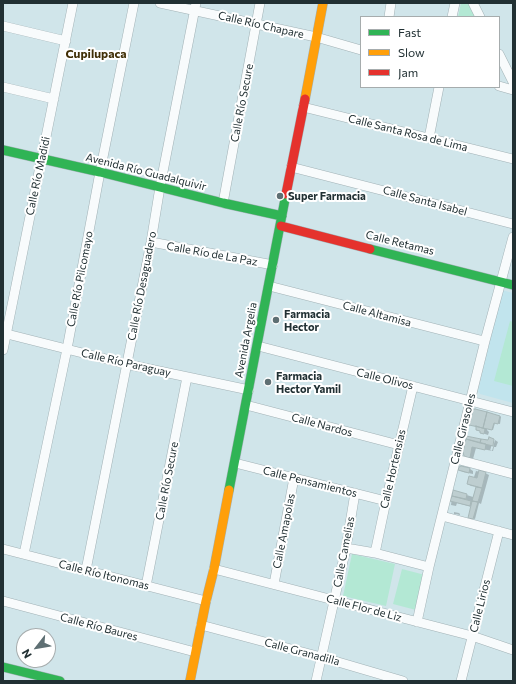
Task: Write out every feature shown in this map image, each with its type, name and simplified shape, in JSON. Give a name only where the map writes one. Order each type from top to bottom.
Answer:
[{"type":"street","name":"Calle Río Madidi","points":[[3,350],[5,333],[73,3]]},
{"type":"street","name":"Calle Río Pilcomayo","points":[[24,554],[67,349],[100,172],[134,3]]},
{"type":"street","name":"Calle Río Chapare","points":[[160,3],[196,7],[256,24],[316,37],[360,50]]},
{"type":"street","name":"Calle Río Secure","points":[[223,203],[260,3]]},
{"type":"street","name":"Avenida Argelia","points":[[190,681],[214,569],[258,346],[323,3]]},
{"type":"street","points":[[389,16],[392,3]]},
{"type":"street","points":[[452,16],[455,3]]},
{"type":"street","points":[[472,3],[479,16]]},
{"type":"street","name":"Calle Río Desaguadero","points":[[86,570],[196,7]]},
{"type":"street","points":[[3,26],[66,41]]},
{"type":"street","points":[[500,56],[513,82]]},
{"type":"street","points":[[500,86],[513,90]]},
{"type":"street","points":[[3,87],[54,99]]},
{"type":"street","points":[[429,138],[439,88]]},
{"type":"street","name":"Calle Santa Rosa de Lima","points":[[303,106],[513,159]]},
{"type":"street","name":"Avenida Río Guadalquivir","points":[[3,150],[282,216]]},
{"type":"street","name":"Calle Santa Isabel","points":[[291,167],[513,224]]},
{"type":"street","name":"Calle Retamas","points":[[281,226],[513,285]]},
{"type":"street","name":"Calle Girasoles","points":[[417,622],[484,341],[513,237]]},
{"type":"street","name":"Calle Río de La Paz","points":[[151,242],[273,265]]},
{"type":"street","name":"Calle Altamisa","points":[[269,286],[484,341]]},
{"type":"street","name":"Calle Río Paraguay","points":[[5,333],[126,364],[249,390]]},
{"type":"street","name":"Calle Olivos","points":[[258,346],[513,412]]},
{"type":"street","name":"Calle Río Secure","points":[[146,586],[187,377]]},
{"type":"street","name":"Calle Hortensias","points":[[375,553],[398,445],[413,386]]},
{"type":"street","name":"Calle Nardos","points":[[246,405],[398,445]]},
{"type":"street","points":[[456,459],[513,474]]},
{"type":"street","name":"Calle Pensamientos","points":[[235,463],[386,501]]},
{"type":"street","name":"Calle Amapolas","points":[[274,584],[294,478]]},
{"type":"street","name":"Calle Camelias","points":[[316,681],[346,548],[355,493]]},
{"type":"street","points":[[442,516],[513,535]]},
{"type":"street","name":"Calle Lirios","points":[[461,681],[499,531]]},
{"type":"street","points":[[346,548],[375,553],[429,567]]},
{"type":"street","name":"Calle Río Itonomas","points":[[3,549],[206,601]]},
{"type":"street","name":"Calle Flor de Liz","points":[[214,569],[472,636],[513,650]]},
{"type":"street","name":"Calle Río Baures","points":[[3,601],[195,652]]},
{"type":"street","name":"Calle Granadilla","points":[[202,625],[322,657],[403,681]]},
{"type":"street","points":[[3,667],[22,676],[60,681]]},
{"type":"shaded area","points":[[502,290],[513,293],[513,403],[480,394],[478,391]]},
{"type":"green space","points":[[461,3],[470,3],[476,16],[458,16]]},
{"type":"green space","points":[[510,321],[513,322],[513,386],[494,381]]},
{"type":"green space","points":[[352,554],[395,564],[386,606],[343,596]]},
{"type":"green space","points":[[402,569],[425,575],[416,610],[393,604]]},
{"type":"building","points":[[475,409],[487,412],[483,428],[469,425],[473,410]]},
{"type":"building","points":[[487,412],[500,416],[498,424],[494,423],[492,430],[483,428]]},
{"type":"building","points":[[476,426],[485,429],[484,434],[476,430]]},
{"type":"building","points":[[466,436],[481,439],[480,443],[466,439]]},
{"type":"building","points":[[489,437],[494,439],[493,446],[480,443],[481,439],[488,440]]},
{"type":"building","points":[[466,439],[486,444],[485,450],[472,447],[470,458],[464,456],[463,452]]},
{"type":"building","points":[[461,466],[470,468],[469,473],[458,470]]},
{"type":"building","points":[[479,470],[486,472],[482,488],[467,484],[469,476],[477,478]]},
{"type":"building","points":[[476,487],[482,488],[478,502],[472,501]]},
{"type":"building","points":[[453,490],[467,494],[466,499],[452,496]]},
{"type":"building","points":[[452,496],[471,501],[470,506],[450,501]]},
{"type":"building","points":[[472,501],[478,502],[473,519],[468,518]]},
{"type":"traffic: fast","points":[[3,150],[282,216]]},
{"type":"traffic: fast","points":[[229,490],[286,194]]},
{"type":"traffic: fast","points":[[370,249],[513,285]]},
{"type":"traffic: fast","points":[[3,667],[60,681]]},
{"type":"traffic: slow","points":[[305,99],[323,3]]},
{"type":"traffic: slow","points":[[190,681],[229,490]]},
{"type":"traffic: jam","points":[[286,194],[305,99]]},
{"type":"traffic: jam","points":[[281,226],[370,249]]},
{"type":"place","name":"Super Farmacia","points":[[280,196]]},
{"type":"place","name":"Farmacia Hector","points":[[276,320]]},
{"type":"place","name":"Farmacia Hector Yamil","points":[[268,382]]},
{"type":"district","name":"Cupilupaca","points":[[96,54]]}]
